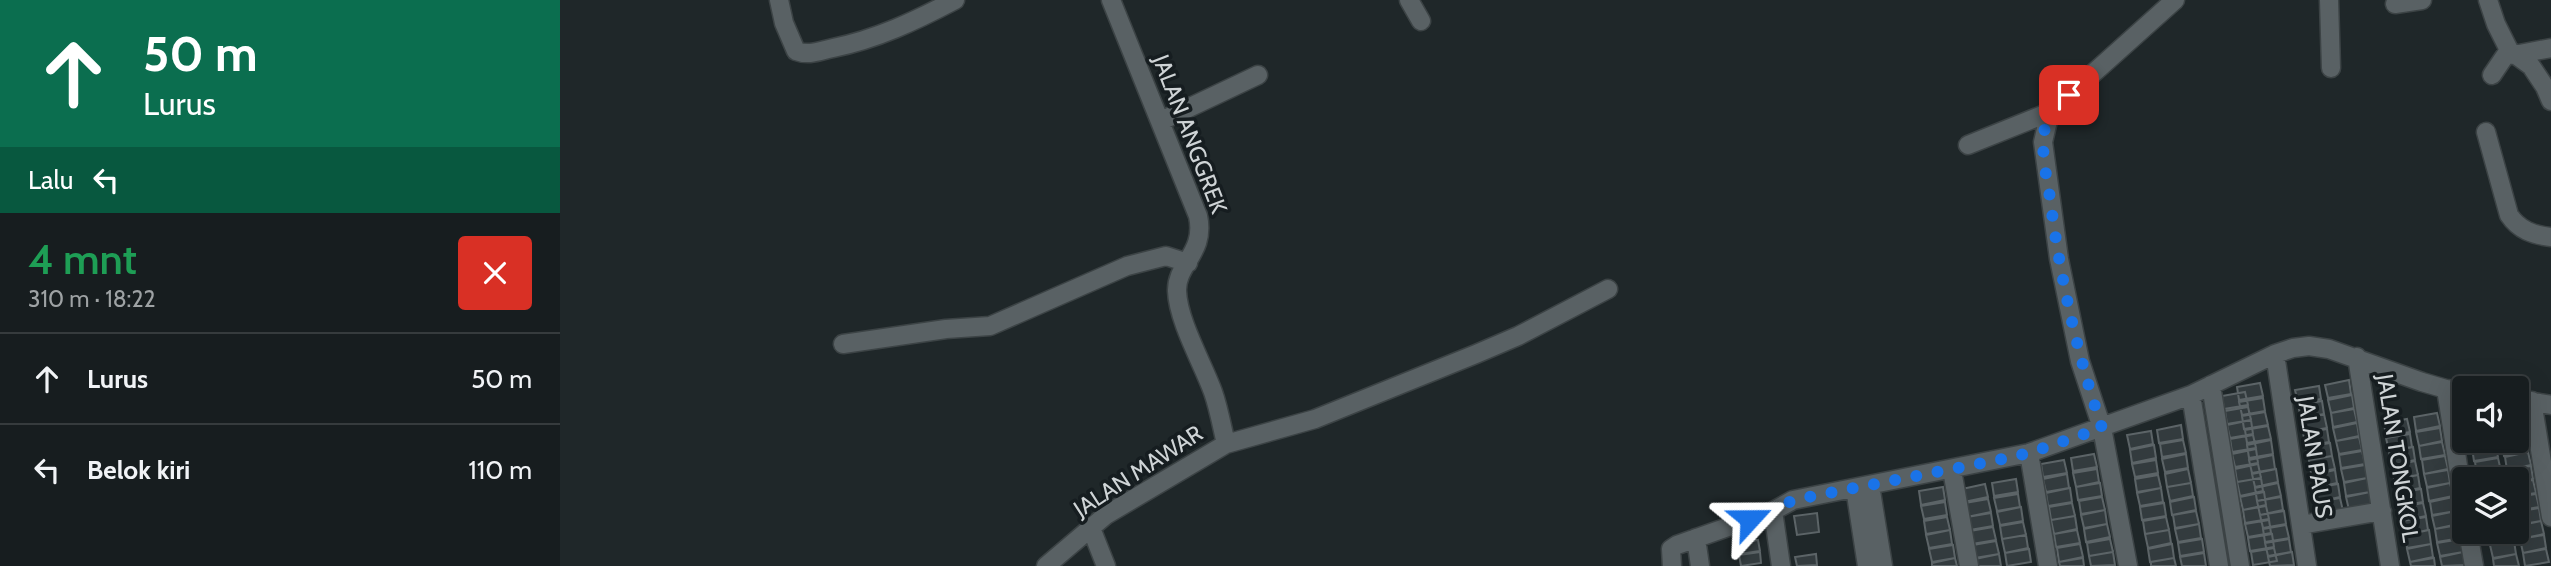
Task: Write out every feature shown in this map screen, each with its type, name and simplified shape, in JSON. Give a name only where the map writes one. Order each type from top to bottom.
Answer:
[{"type":"street","points":[[779,0],[784,23],[796,51],[806,54],[865,41],[908,25],[955,0]]},
{"type":"street","name":"JALAN ANGGREK","points":[[1111,0],[1198,216],[1201,229],[1196,249],[1180,277],[1177,290],[1181,309],[1213,392],[1226,444]]},
{"type":"street","points":[[1409,0],[1421,21]]},
{"type":"street","points":[[1968,145],[2050,112],[2175,0]]},
{"type":"street","points":[[2329,0],[2331,68]]},
{"type":"street","points":[[2395,4],[2422,0]]},
{"type":"street","points":[[2488,0],[2496,24],[2512,53],[2524,60],[2539,75],[2551,101]]},
{"type":"street","points":[[2492,75],[2512,53],[2551,48]]},
{"type":"street","points":[[1161,121],[1258,75]]},
{"type":"street","points":[[2050,112],[2043,142],[2059,259],[2080,361],[2102,428],[2128,566]]},
{"type":"street","points":[[2486,132],[2509,215],[2525,230],[2551,237]]},
{"type":"street","points":[[843,344],[946,329],[990,326],[1126,266],[1166,256],[1188,263]]},
{"type":"street","name":"JALAN MAWAR","points":[[1045,566],[1106,515],[1226,444],[1281,430],[1343,408],[1518,336],[1608,289]]},
{"type":"street","points":[[1672,566],[1671,549],[1773,511],[1793,500],[2029,453],[2191,395],[2293,348],[2309,346],[2329,349],[2452,389]]},
{"type":"street","name":"JALAN PAUS","points":[[2275,354],[2307,566]]},
{"type":"street","name":"JALAN TONGKOL","points":[[2357,357],[2390,566]]},
{"type":"street","points":[[2211,385],[2240,566]]},
{"type":"street","points":[[2191,395],[2219,566]]},
{"type":"street","points":[[2529,401],[2551,405]]},
{"type":"street","points":[[2529,422],[2551,517]]},
{"type":"street","points":[[2029,453],[2048,566]]},
{"type":"street","points":[[1952,470],[1969,566]]},
{"type":"street","points":[[1863,486],[1867,566]]},
{"type":"street","points":[[1863,486],[1882,566]]},
{"type":"street","points":[[1773,511],[1781,566]]},
{"type":"street","points":[[2301,525],[2382,511]]},
{"type":"street","points":[[1091,528],[1106,566]]},
{"type":"street","points":[[1696,538],[1700,566]]},
{"type":"street","points":[[2470,544],[2474,566]]},
{"type":"building","points":[[2349,380],[2351,394],[2328,398],[2325,385]]},
{"type":"building","points":[[2260,383],[2263,396],[2239,400],[2237,387]]},
{"type":"building","points":[[2319,386],[2321,399],[2298,403],[2295,390]]},
{"type":"building","points":[[2245,392],[2248,405],[2224,409],[2222,396]]},
{"type":"building","points":[[2352,395],[2354,408],[2331,413],[2328,400]]},
{"type":"building","points":[[2263,398],[2265,411],[2242,415],[2239,402]]},
{"type":"building","points":[[2322,401],[2324,414],[2301,418],[2298,405]]},
{"type":"building","points":[[2248,407],[2251,420],[2227,424],[2225,411]]},
{"type":"building","points":[[2354,409],[2357,422],[2333,427],[2331,413]]},
{"type":"building","points":[[2265,412],[2268,425],[2244,429],[2242,416]]},
{"type":"building","points":[[2437,413],[2440,426],[2416,431],[2414,417]]},
{"type":"building","points":[[2324,414],[2327,428],[2303,432],[2301,419]]},
{"type":"building","points":[[2407,419],[2410,432],[2386,436],[2384,423]]},
{"type":"building","points":[[2251,420],[2253,434],[2230,438],[2227,425]]},
{"type":"building","points":[[2357,423],[2359,436],[2336,441],[2333,428]]},
{"type":"building","points":[[2181,425],[2183,439],[2159,443],[2157,430]]},
{"type":"building","points":[[2268,426],[2271,439],[2247,443],[2245,430]]},
{"type":"building","points":[[2440,428],[2442,441],[2419,446],[2416,432]]},
{"type":"building","points":[[2327,429],[2329,442],[2306,446],[2303,433]]},
{"type":"building","points":[[2151,431],[2153,444],[2130,449],[2127,435]]},
{"type":"building","points":[[2410,434],[2412,447],[2389,451],[2386,438]]},
{"type":"building","points":[[2253,435],[2256,448],[2232,452],[2230,439]]},
{"type":"building","points":[[2359,437],[2362,450],[2339,454],[2336,441]]},
{"type":"building","points":[[2183,440],[2186,453],[2162,457],[2160,444]]},
{"type":"building","points":[[2271,440],[2273,454],[2249,458],[2247,445]]},
{"type":"building","points":[[2442,442],[2445,455],[2421,459],[2419,446]]},
{"type":"building","points":[[2330,443],[2332,456],[2309,460],[2306,447]]},
{"type":"building","points":[[2154,445],[2156,458],[2132,463],[2130,450]]},
{"type":"building","points":[[2413,447],[2415,460],[2392,465],[2389,452]]},
{"type":"building","points":[[2256,449],[2258,463],[2235,467],[2232,454]]},
{"type":"building","points":[[2362,451],[2365,464],[2341,468],[2339,455]]},
{"type":"building","points":[[2473,453],[2497,453],[2498,457],[2474,461]]},
{"type":"building","points":[[2528,453],[2531,465],[2507,467],[2505,457]]},
{"type":"building","points":[[2094,454],[2097,467],[2073,471],[2071,458]]},
{"type":"building","points":[[2186,454],[2188,468],[2165,472],[2162,459]]},
{"type":"building","points":[[2273,455],[2275,469],[2252,473],[2249,460]]},
{"type":"building","points":[[2332,456],[2335,469],[2311,473],[2309,460]]},
{"type":"building","points":[[2445,456],[2448,469],[2424,474],[2422,460]]},
{"type":"building","points":[[2498,458],[2500,467],[2476,467],[2475,462]]},
{"type":"building","points":[[2064,460],[2067,473],[2043,477],[2041,464]]},
{"type":"building","points":[[2156,460],[2158,473],[2135,477],[2132,464]]},
{"type":"building","points":[[2415,461],[2418,475],[2394,479],[2392,466]]},
{"type":"building","points":[[2258,464],[2261,478],[2237,482],[2235,469]]},
{"type":"building","points":[[2365,465],[2367,478],[2344,482],[2341,469]]},
{"type":"building","points":[[2531,466],[2533,479],[2529,480],[2529,467],[2525,467]]},
{"type":"building","points":[[2097,469],[2099,482],[2076,487],[2073,473]]},
{"type":"building","points":[[2188,469],[2191,483],[2167,487],[2165,474]]},
{"type":"building","points":[[2276,469],[2278,482],[2255,487],[2252,474]]},
{"type":"building","points":[[2335,470],[2337,483],[2314,488],[2312,475]]},
{"type":"building","points":[[2448,470],[2450,483],[2427,487],[2424,474]]},
{"type":"building","points":[[2067,474],[2069,488],[2046,492],[2043,479]]},
{"type":"building","points":[[2158,475],[2161,488],[2137,492],[2135,479]]},
{"type":"building","points":[[2418,475],[2420,488],[2397,493],[2394,480]]},
{"type":"building","points":[[2261,478],[2263,491],[2240,496],[2237,482]]},
{"type":"building","points":[[2367,478],[2370,492],[2346,496],[2344,483]]},
{"type":"building","points":[[2016,479],[2018,492],[1994,496],[1992,483]]},
{"type":"building","points":[[2533,480],[2536,493],[2529,494],[2529,481]]},
{"type":"building","points":[[2100,483],[2102,496],[2078,500],[2076,487]]},
{"type":"building","points":[[2191,483],[2193,496],[2170,501],[2167,487]]},
{"type":"building","points":[[2278,483],[2281,496],[2257,501],[2255,488]]},
{"type":"building","points":[[2450,483],[2452,496],[2429,501],[2427,488]]},
{"type":"building","points":[[1985,484],[1988,497],[1964,502],[1962,489]]},
{"type":"building","points":[[2338,484],[2340,497],[2317,502],[2314,488]]},
{"type":"building","points":[[1943,487],[1945,500],[1921,505],[1919,491]]},
{"type":"building","points":[[2070,488],[2072,502],[2048,506],[2046,493]]},
{"type":"building","points":[[2161,488],[2163,502],[2140,506],[2137,493]]},
{"type":"building","points":[[2421,489],[2423,502],[2400,506],[2397,493]]},
{"type":"building","points":[[2264,492],[2266,505],[2243,510],[2240,497]]},
{"type":"building","points":[[2370,492],[2372,505],[2349,510],[2346,497]]},
{"type":"building","points":[[2018,494],[2020,507],[1997,511],[1994,498]]},
{"type":"building","points":[[2536,494],[2539,507],[2529,509],[2529,495]]},
{"type":"building","points":[[2102,497],[2105,510],[2081,514],[2079,501]]},
{"type":"building","points":[[2194,497],[2196,510],[2172,515],[2170,502]]},
{"type":"building","points":[[2281,497],[2283,510],[2260,515],[2257,501]]},
{"type":"building","points":[[2452,497],[2452,512],[2432,515],[2430,502]]},
{"type":"building","points":[[2340,498],[2343,511],[2319,515],[2317,502]]},
{"type":"building","points":[[1988,499],[1991,512],[1967,517],[1965,503]]},
{"type":"building","points":[[1945,502],[1947,515],[1924,519],[1921,506]]},
{"type":"building","points":[[2072,503],[2075,516],[2051,520],[2049,507]]},
{"type":"building","points":[[2164,503],[2166,516],[2142,520],[2140,507]]},
{"type":"building","points":[[2423,503],[2426,516],[2402,521],[2400,507]]},
{"type":"building","points":[[2266,506],[2269,519],[2245,523],[2243,510]]},
{"type":"building","points":[[2021,507],[2023,521],[2000,525],[1997,512]]},
{"type":"building","points":[[2539,508],[2541,521],[2529,523],[2529,510]]},
{"type":"building","points":[[2105,510],[2107,524],[2084,528],[2081,515]]},
{"type":"building","points":[[2196,511],[2199,524],[2175,528],[2173,515]]},
{"type":"building","points":[[2284,511],[2286,524],[2263,528],[2260,515]]},
{"type":"building","points":[[2452,512],[2452,525],[2435,529],[2432,516]]},
{"type":"building","points":[[1817,513],[1819,532],[1797,535],[1794,516]]},
{"type":"building","points":[[1991,513],[1993,526],[1970,530],[1967,517]]},
{"type":"building","points":[[2075,516],[2077,529],[2054,534],[2051,520]]},
{"type":"building","points":[[1947,517],[1950,530],[1926,534],[1924,521]]},
{"type":"building","points":[[2166,517],[2169,530],[2145,534],[2143,521]]},
{"type":"building","points":[[2426,517],[2428,530],[2405,535],[2402,521]]},
{"type":"building","points":[[2269,520],[2271,533],[2248,537],[2245,524]]},
{"type":"building","points":[[2541,521],[2544,534],[2529,537],[2529,524]]},
{"type":"building","points":[[2023,522],[2026,535],[2002,539],[2000,526]]},
{"type":"building","points":[[2107,524],[2110,537],[2086,542],[2084,529]]},
{"type":"building","points":[[2199,524],[2201,538],[2178,542],[2175,529]]},
{"type":"building","points":[[2286,525],[2289,538],[2265,542],[2263,529]]},
{"type":"building","points":[[2452,526],[2452,540],[2437,542],[2435,529]]},
{"type":"building","points":[[1993,527],[1996,540],[1972,544],[1970,531]]},
{"type":"building","points":[[1950,530],[1952,544],[1929,548],[1926,535]]},
{"type":"building","points":[[2077,530],[2080,543],[2056,547],[2054,534]]},
{"type":"building","points":[[2169,530],[2171,543],[2148,548],[2145,534]]},
{"type":"building","points":[[2429,530],[2431,544],[2407,548],[2405,535]]},
{"type":"building","points":[[2272,534],[2274,547],[2250,551],[2248,538]]},
{"type":"building","points":[[2026,535],[2028,548],[2005,553],[2002,539]]},
{"type":"building","points":[[2544,535],[2546,548],[2523,553],[2521,544],[2529,544],[2529,538]]},
{"type":"building","points":[[2110,539],[2113,552],[2089,556],[2087,543]]},
{"type":"building","points":[[2202,539],[2204,552],[2180,556],[2178,543]]},
{"type":"building","points":[[2289,539],[2291,552],[2268,556],[2265,543]]},
{"type":"building","points":[[1758,540],[1760,551],[1739,554],[1738,543]]},
{"type":"building","points":[[2452,540],[2452,544],[2462,544],[2463,552],[2440,556],[2437,543]]},
{"type":"building","points":[[1996,541],[1999,554],[1975,558],[1973,545]]},
{"type":"building","points":[[2080,544],[2083,557],[2059,562],[2057,548]]},
{"type":"building","points":[[2172,544],[2174,558],[2150,562],[2148,549]]},
{"type":"building","points":[[2431,544],[2433,557],[2410,562],[2407,549]]},
{"type":"building","points":[[2514,544],[2516,554],[2493,558],[2490,545]]},
{"type":"building","points":[[1953,545],[1955,558],[1932,562],[1929,549]]},
{"type":"building","points":[[2274,548],[2277,561],[2253,565],[2251,552]]},
{"type":"building","points":[[2029,549],[2031,562],[2007,566],[2005,553]]},
{"type":"building","points":[[2546,549],[2549,562],[2525,566],[2523,553]]},
{"type":"building","points":[[1760,552],[1761,563],[1741,566],[1739,555]]},
{"type":"building","points":[[2113,552],[2115,565],[2091,566],[2089,556]]},
{"type":"building","points":[[2292,552],[2294,565],[2270,566],[2268,557]]},
{"type":"building","points":[[2463,552],[2466,565],[2442,566],[2440,557]]},
{"type":"building","points":[[2204,553],[2206,566],[2182,566],[2180,557]]},
{"type":"building","points":[[1816,554],[1817,565],[1797,566],[1795,557]]},
{"type":"building","points":[[1999,554],[2001,566],[1977,566],[1975,559]]},
{"type":"building","points":[[2516,554],[2519,566],[2494,566],[2493,559]]},
{"type":"building","points":[[1955,558],[1957,566],[1932,566],[1932,563]]},
{"type":"building","points":[[2083,558],[2084,566],[2060,566],[2059,562]]},
{"type":"building","points":[[2174,558],[2176,566],[2151,566],[2151,562]]},
{"type":"building","points":[[2434,558],[2435,566],[2411,566],[2410,562]]},
{"type":"route","points":[[1750,519],[1793,500],[2029,453],[2102,428],[2080,361],[2066,298],[2043,142],[2050,112],[2069,95]]}]
